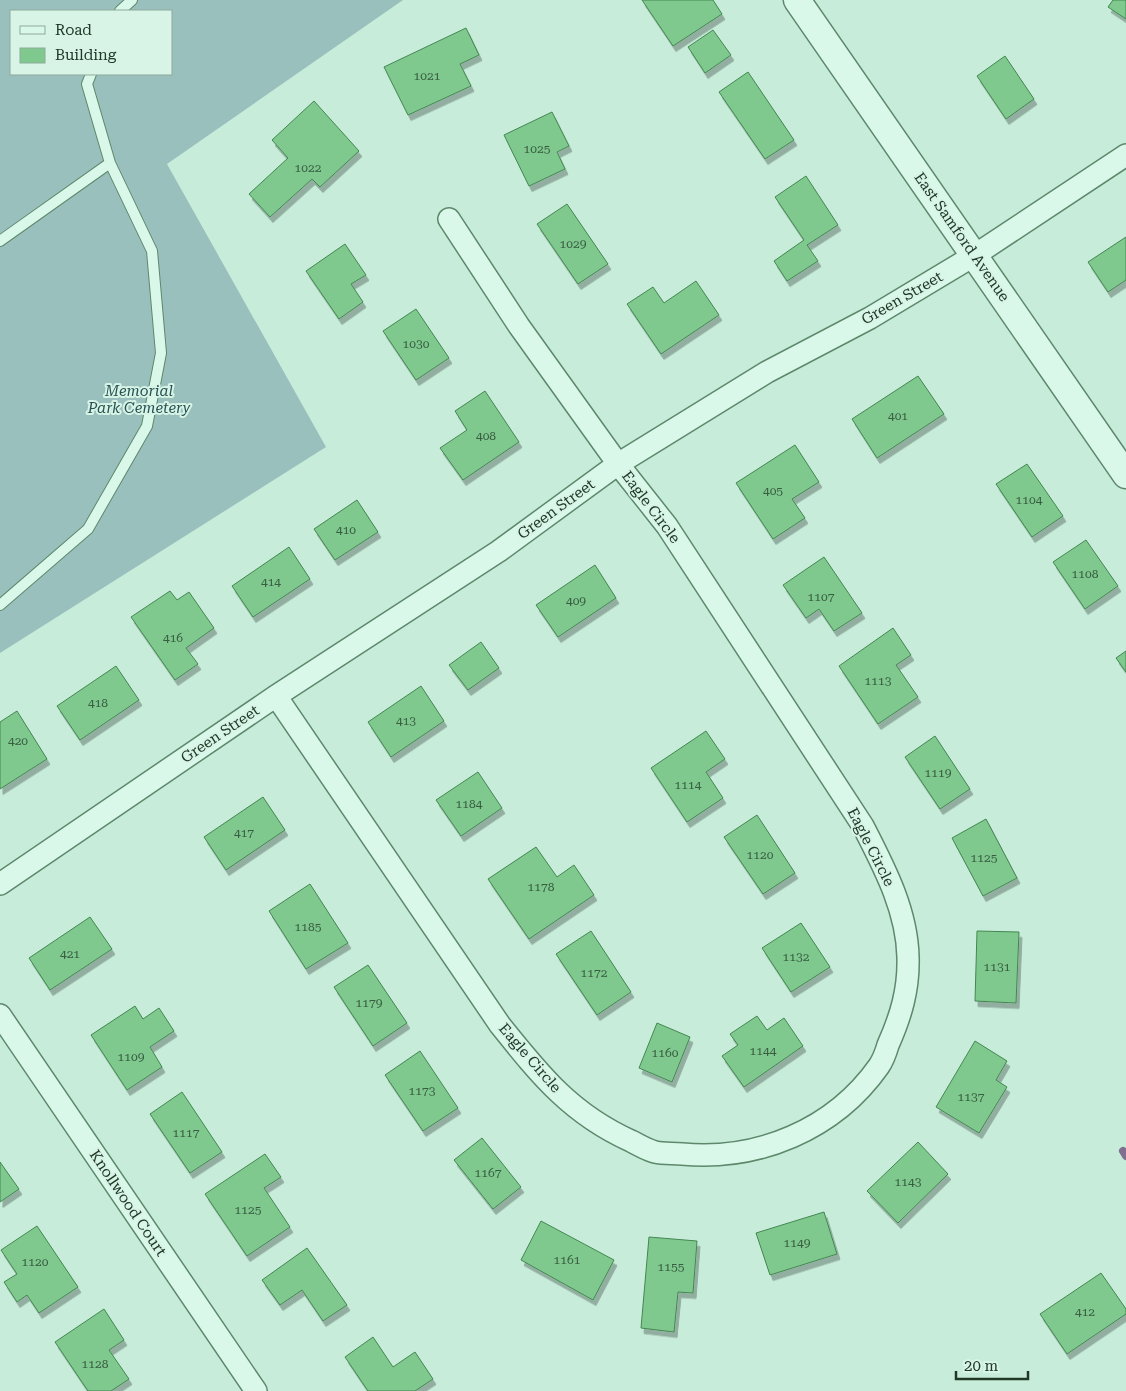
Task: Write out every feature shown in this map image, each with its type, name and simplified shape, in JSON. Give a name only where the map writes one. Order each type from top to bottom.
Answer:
[{"type":"street","name":"East Samford Avenue","points":[[797,0],[1126,475]]},
{"type":"street","name":"Green Street","points":[[0,884],[276,696],[499,551],[618,464],[767,372],[870,318],[975,255],[1126,155]]},
{"type":"street","name":"Eagle Circle","points":[[276,696],[500,1025],[536,1071],[557,1092],[602,1128],[655,1152],[711,1156],[739,1154],[793,1137],[843,1107],[880,1065],[902,1013],[907,985],[908,956],[904,928],[888,874],[863,826],[667,526],[618,464],[519,326],[449,219]]},
{"type":"street","name":"Knollwood Court","points":[[0,1015],[256,1391]]},
{"type":"lane","points":[[121,10],[132,0]]},
{"type":"lane","points":[[0,605],[88,529],[147,426],[161,354],[152,251],[110,162],[87,84],[91,75]]},
{"type":"lane","points":[[0,241],[110,162]]},
{"type":"green space","name":"Memorial Park Cemetery","points":[[0,0],[403,0],[167,164],[326,447],[0,653]]},
{"type":"building","points":[[642,0],[713,0],[722,14],[673,46]]},
{"type":"building","points":[[1113,0],[1126,0],[1126,19],[1108,7]]},
{"type":"building","points":[[466,28],[479,55],[460,64],[471,86],[408,115],[384,67]]},
{"type":"building","points":[[713,30],[731,55],[705,73],[688,47]]},
{"type":"building","points":[[1005,56],[1034,99],[1006,119],[977,76]]},
{"type":"building","points":[[748,72],[794,140],[765,159],[719,92]]},
{"type":"building","points":[[314,101],[359,151],[320,187],[312,179],[270,217],[249,194],[288,158],[272,140]]},
{"type":"building","points":[[552,112],[569,146],[557,152],[565,169],[529,186],[504,135]]},
{"type":"building","points":[[806,176],[838,225],[807,245],[818,261],[787,281],[774,261],[804,240],[775,197]]},
{"type":"building","points":[[567,204],[608,264],[578,284],[537,224]]},
{"type":"building","points":[[1126,237],[1126,280],[1108,292],[1088,262]]},
{"type":"building","points":[[345,244],[366,275],[351,284],[363,302],[339,319],[306,271]]},
{"type":"building","points":[[696,281],[719,315],[661,354],[627,304],[653,287],[664,303]]},
{"type":"building","points":[[416,309],[449,358],[416,380],[383,331]]},
{"type":"building","points":[[918,376],[944,414],[877,458],[852,419]]},
{"type":"building","points":[[485,391],[519,442],[463,480],[440,448],[467,430],[455,411]]},
{"type":"building","points":[[795,445],[819,482],[792,499],[805,518],[773,539],[736,483]]},
{"type":"building","points":[[1027,464],[1063,516],[1032,537],[996,484]]},
{"type":"building","points":[[357,500],[378,532],[335,560],[314,529]]},
{"type":"building","points":[[1086,540],[1118,586],[1085,609],[1053,562]]},
{"type":"building","points":[[289,547],[310,579],[253,617],[232,586]]},
{"type":"building","points":[[824,557],[862,613],[834,631],[819,609],[806,618],[783,585]]},
{"type":"building","points":[[595,565],[616,598],[558,637],[536,605]]},
{"type":"building","points":[[170,591],[177,600],[189,592],[214,628],[186,648],[198,664],[175,680],[131,617]]},
{"type":"building","points":[[893,628],[911,655],[896,665],[918,697],[878,724],[839,666]]},
{"type":"building","points":[[481,642],[499,668],[468,690],[449,665]]},
{"type":"building","points":[[1126,651],[1126,672],[1116,658]]},
{"type":"building","points":[[116,666],[139,700],[80,740],[57,706]]},
{"type":"building","points":[[421,686],[444,721],[391,757],[368,722]]},
{"type":"building","points":[[17,711],[47,759],[0,789],[0,722]]},
{"type":"building","points":[[706,731],[725,759],[706,772],[723,798],[687,822],[651,768]]},
{"type":"building","points":[[935,736],[970,789],[940,809],[905,757]]},
{"type":"building","points":[[478,772],[502,808],[461,836],[436,800]]},
{"type":"building","points":[[263,797],[285,830],[226,870],[204,837]]},
{"type":"building","points":[[757,815],[795,873],[763,894],[724,837]]},
{"type":"building","points":[[986,819],[1017,878],[983,896],[952,838]]},
{"type":"building","points":[[536,847],[557,877],[574,865],[594,895],[529,939],[488,879]]},
{"type":"building","points":[[310,884],[348,943],[306,969],[269,911]]},
{"type":"building","points":[[90,917],[112,949],[50,990],[29,958]]},
{"type":"building","points":[[801,923],[830,967],[791,992],[762,948]]},
{"type":"building","points":[[591,931],[631,992],[597,1015],[556,954]]},
{"type":"building","points":[[977,931],[1019,932],[1016,1003],[975,1001]]},
{"type":"building","points":[[368,965],[407,1023],[373,1046],[334,987]]},
{"type":"building","points":[[135,1006],[143,1019],[159,1008],[174,1031],[150,1047],[162,1067],[127,1090],[91,1035]]},
{"type":"building","points":[[757,1016],[767,1030],[784,1018],[803,1046],[744,1087],[722,1056],[738,1045],[730,1034]]},
{"type":"building","points":[[657,1023],[690,1037],[672,1082],[639,1068]]},
{"type":"building","points":[[975,1041],[1007,1061],[996,1080],[1007,1087],[979,1133],[936,1107]]},
{"type":"building","points":[[420,1051],[458,1108],[423,1131],[385,1075]]},
{"type":"building","points":[[182,1092],[222,1152],[190,1173],[150,1114]]},
{"type":"building","points":[[482,1138],[521,1187],[493,1209],[454,1160]]},
{"type":"building","points":[[918,1142],[948,1174],[898,1223],[867,1191]]},
{"type":"building","points":[[265,1154],[281,1177],[264,1188],[290,1227],[247,1256],[205,1194]]},
{"type":"building","points":[[0,1162],[19,1189],[0,1202]]},
{"type":"building","points":[[824,1212],[837,1254],[770,1275],[756,1233]]},
{"type":"building","points":[[541,1221],[614,1260],[593,1300],[521,1260]]},
{"type":"building","points":[[37,1226],[78,1287],[39,1313],[27,1295],[17,1302],[4,1282],[17,1274],[1,1250]]},
{"type":"building","points":[[649,1237],[697,1241],[693,1293],[678,1292],[674,1332],[641,1328]]},
{"type":"building","points":[[307,1248],[347,1305],[323,1321],[302,1290],[280,1305],[262,1280]]},
{"type":"building","points":[[1101,1273],[1126,1309],[1126,1314],[1067,1354],[1040,1314]]},
{"type":"building","points":[[104,1309],[124,1340],[109,1350],[129,1379],[111,1391],[88,1391],[55,1342]]},
{"type":"building","points":[[373,1337],[393,1367],[415,1352],[433,1379],[415,1391],[368,1391],[345,1357]]},
{"type":"waterway","points":[[1123,1151],[1126,1156]]}]
